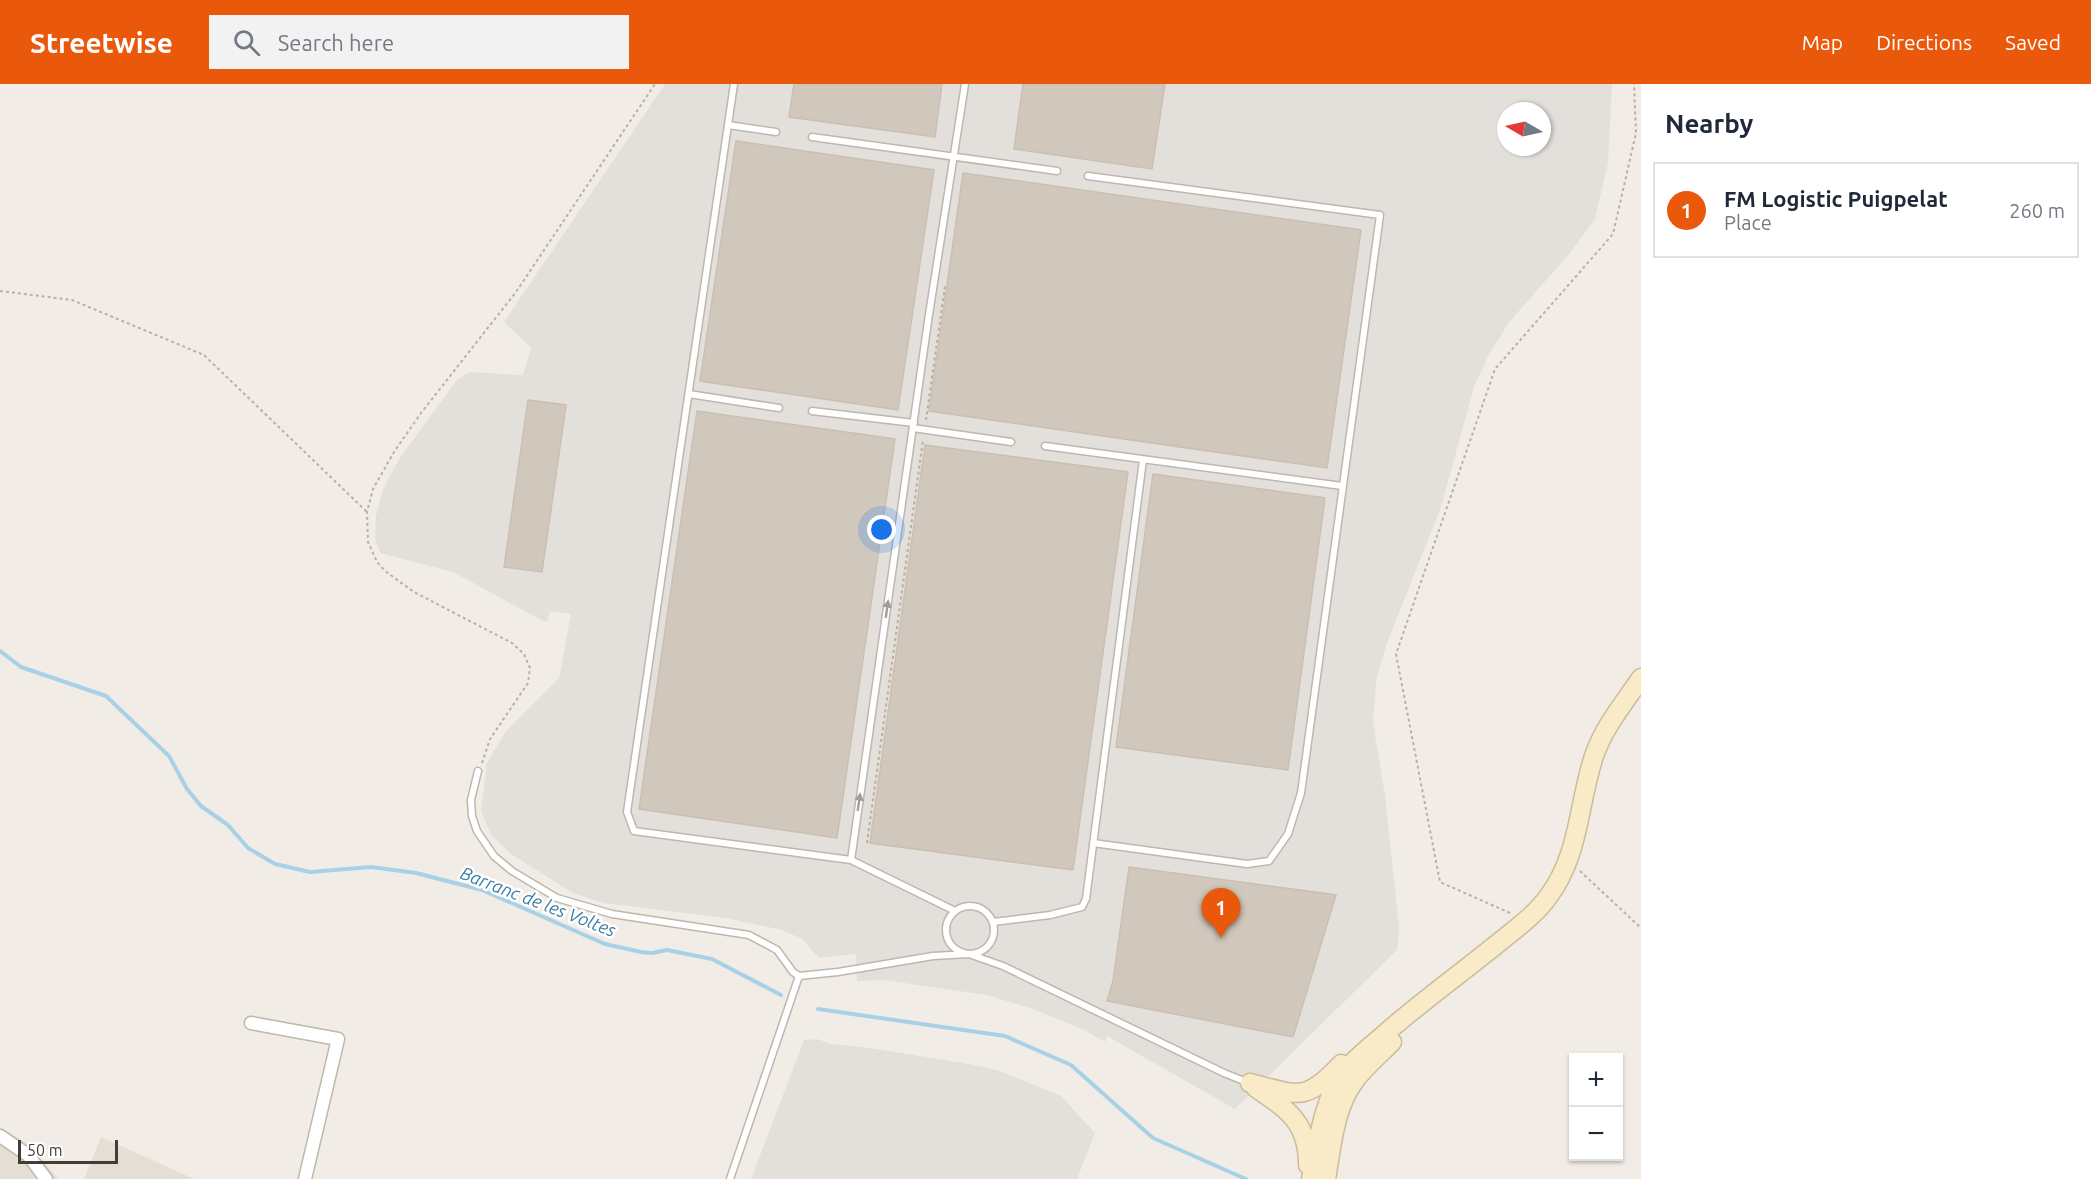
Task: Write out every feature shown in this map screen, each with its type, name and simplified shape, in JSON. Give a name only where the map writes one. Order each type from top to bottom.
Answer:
[{"type":"street","points":[[1309,1179],[1325,1116],[1333,1093],[1345,1072],[1404,1017],[1526,920],[1547,899],[1560,880],[1569,861],[1595,754],[1608,724],[1641,678]]},
{"type":"street","points":[[1326,1179],[1335,1128],[1342,1105],[1355,1080],[1450,982]]},
{"type":"street","points":[[1291,1093],[1311,1091],[1325,1081],[1346,1059],[1382,1028],[1404,1017]]},
{"type":"street","points":[[251,1023],[338,1039],[305,1179]]},
{"type":"street","points":[[1295,1118],[1316,1119],[1331,1112],[1348,1077],[1369,1066]]},
{"type":"street","points":[[1250,1083],[1291,1093],[1310,1100],[1321,1109],[1325,1116],[1327,1137],[1319,1179]]},
{"type":"street","points":[[1250,1083],[1295,1118],[1304,1135],[1308,1153],[1309,1179]]},
{"type":"street","points":[[0,1136],[28,1155],[46,1179]]},
{"type":"lane","points":[[734,84],[627,812],[634,831],[851,860],[955,911]]},
{"type":"lane","points":[[851,860],[965,84]]},
{"type":"lane","points":[[728,125],[776,132]]},
{"type":"lane","points":[[812,137],[1057,171]]},
{"type":"lane","points":[[1088,176],[1380,215],[1301,793],[1288,834],[1269,861],[1247,864],[1093,843]]},
{"type":"lane","points":[[689,394],[779,408]]},
{"type":"lane","points":[[812,411],[1011,442]]},
{"type":"lane","points":[[1045,446],[1342,486]]},
{"type":"lane","points":[[993,922],[1050,915],[1082,907],[1086,899],[1143,460]]},
{"type":"lane","points":[[478,771],[471,800],[472,816],[477,831],[494,856],[512,871],[557,898],[612,914],[749,935],[777,950],[793,972],[799,976],[838,972],[933,956],[969,954],[977,953],[989,945],[994,930],[993,922],[983,909],[975,906],[967,906],[955,911],[948,920],[946,935],[955,949],[969,954],[1003,966],[1224,1073],[1250,1083]]},
{"type":"lane","points":[[730,1179],[799,976]]},
{"type":"path","points":[[478,771],[490,740],[528,683],[530,668],[524,654],[512,642],[414,592],[385,572],[377,562],[368,542],[367,512],[373,489],[394,452],[516,292],[655,84]]},
{"type":"path","points":[[1526,920],[1440,882],[1396,654],[1495,369],[1613,234],[1636,133],[1634,84]]},
{"type":"path","points":[[867,843],[945,285]]},
{"type":"path","points":[[0,291],[72,300],[204,355],[367,512]]},
{"type":"path","points":[[1569,861],[1641,928]]},
{"type":"shaded area","points":[[665,84],[1612,84],[1608,163],[1595,219],[1570,253],[1510,321],[1489,354],[1474,387],[1441,507],[1387,643],[1377,676],[1373,717],[1385,795],[1399,928],[1397,950],[1235,1109],[1107,1036],[1105,1042],[1086,1031],[1036,1010],[987,995],[883,980],[857,981],[856,954],[819,958],[802,939],[782,930],[726,918],[603,903],[573,893],[511,854],[491,835],[481,811],[487,763],[506,731],[559,678],[571,614],[550,611],[548,620],[545,622],[453,572],[380,553],[375,538],[376,516],[383,489],[401,456],[457,380],[469,372],[523,375],[531,348],[504,322]]},
{"type":"shaded area","points":[[817,1039],[832,1044],[870,1048],[997,1070],[1061,1096],[1095,1133],[1077,1179],[751,1179],[804,1040]]},
{"type":"shaded area","points":[[0,1127],[31,1146],[58,1179],[0,1179]]},
{"type":"shaded area","points":[[101,1137],[194,1179],[84,1179]]},
{"type":"building","points":[[794,84],[942,84],[935,137],[789,117]]},
{"type":"building","points":[[1023,84],[1165,84],[1152,169],[1014,149]]},
{"type":"building","points":[[736,141],[934,170],[898,410],[700,381]]},
{"type":"building","points":[[963,173],[1361,230],[1327,468],[929,411]]},
{"type":"building","points":[[528,400],[566,405],[542,572],[504,567]]},
{"type":"building","points":[[697,411],[895,439],[837,838],[639,809]]},
{"type":"building","points":[[925,445],[1128,472],[1073,870],[870,843]]},
{"type":"building","points":[[1153,474],[1325,498],[1288,770],[1116,747]]},
{"type":"building","points":[[1129,867],[1336,895],[1293,1037],[1107,1001],[1113,981]]},
{"type":"waterway","name":"Barranc de les Voltes","points":[[0,651],[21,667],[106,696],[169,756],[187,789],[201,806],[228,825],[248,848],[275,864],[310,872],[371,867],[416,873],[482,890],[605,944],[641,952],[652,953],[667,950],[712,959],[781,995]]},
{"type":"waterway","name":"Barranc de les Voltes","points":[[818,1009],[1005,1036],[1071,1065],[1153,1138],[1246,1179]]},
{"type":"place","name":"FM Logistic Puigpelat","points":[[1221,938]]}]
